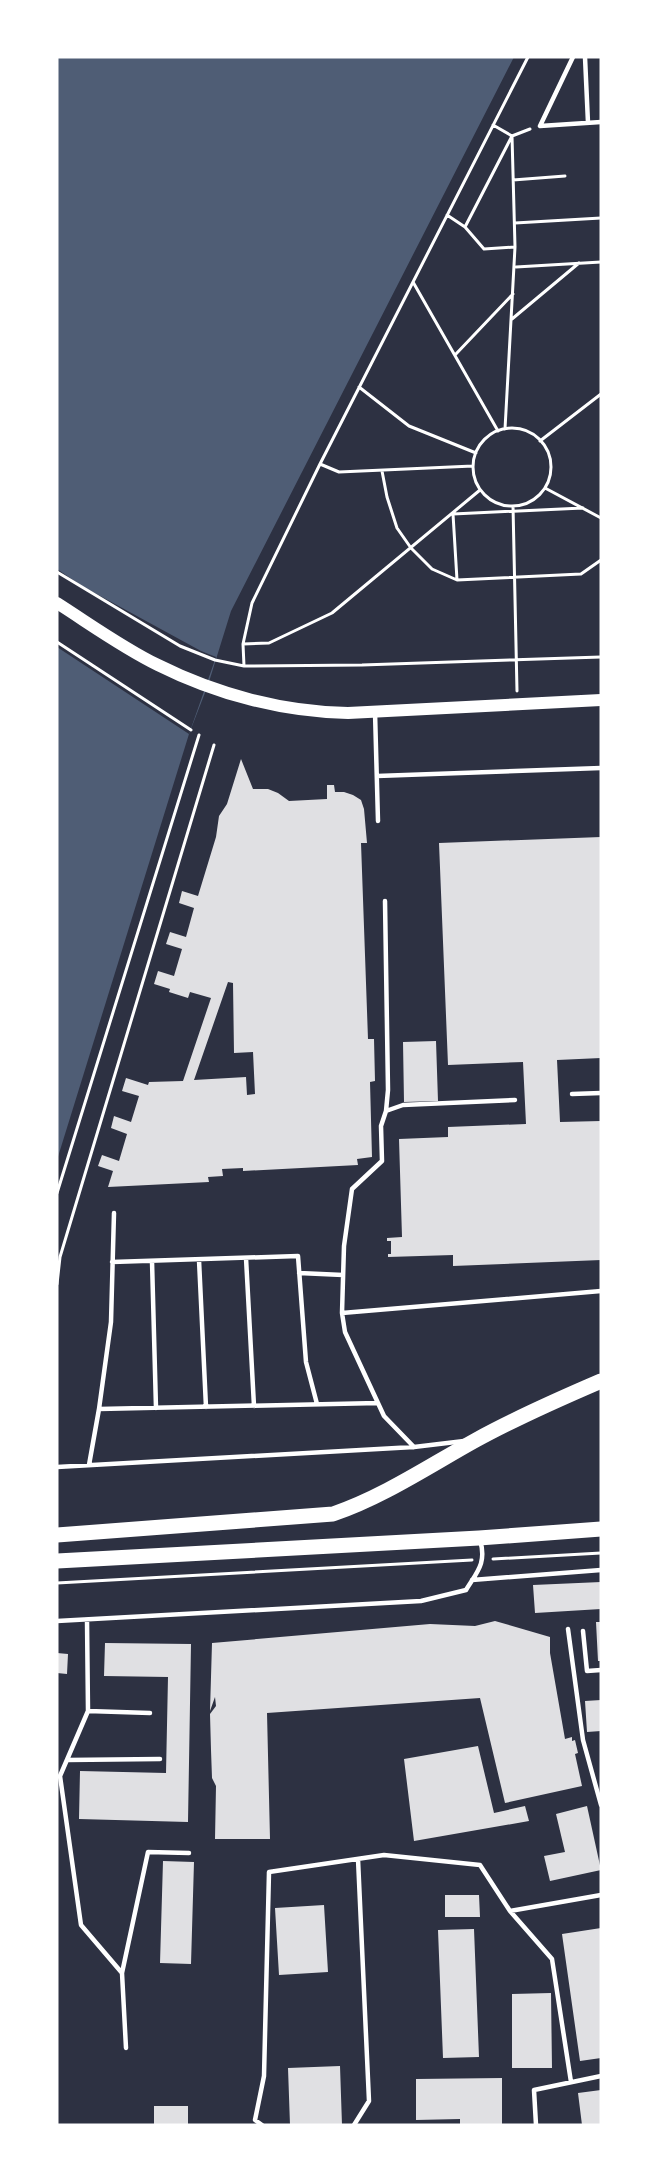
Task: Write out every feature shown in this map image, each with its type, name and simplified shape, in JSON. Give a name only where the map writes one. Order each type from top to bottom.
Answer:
[{"type":"main road","points":[[57,603],[145,658],[172,672],[260,701],[306,711],[375,712],[601,700]]},
{"type":"main road","points":[[57,1535],[333,1514],[360,1505],[543,1406],[601,1381]]},
{"type":"main road","points":[[57,1561],[479,1538],[601,1529]]},
{"type":"lane","points":[[573,57],[540,126],[601,122]]},
{"type":"lane","points":[[585,57],[588,123]]},
{"type":"lane","points":[[375,712],[378,821]]},
{"type":"lane","points":[[377,776],[601,768]]},
{"type":"lane","points":[[385,901],[388,1090],[386,1111],[381,1126],[382,1161],[352,1190],[344,1246],[342,1313],[345,1332],[384,1416],[414,1447]]},
{"type":"lane","points":[[572,1094],[601,1093]]},
{"type":"lane","points":[[386,1111],[403,1105],[514,1100]]},
{"type":"lane","points":[[89,1465],[111,1322],[114,1213]]},
{"type":"lane","points":[[112,1262],[298,1256],[306,1362],[316,1404]]},
{"type":"lane","points":[[246,1258],[254,1406]]},
{"type":"lane","points":[[199,1260],[206,1407]]},
{"type":"lane","points":[[152,1261],[156,1408]]},
{"type":"lane","points":[[299,1273],[343,1275]]},
{"type":"lane","points":[[342,1313],[601,1291]]},
{"type":"lane","points":[[99,1409],[378,1403]]},
{"type":"lane","points":[[57,1467],[414,1447],[479,1439]]},
{"type":"lane","points":[[57,1621],[421,1601],[466,1590],[482,1564],[483,1550],[479,1538]]},
{"type":"lane","points":[[472,1580],[601,1570]]},
{"type":"lane","points":[[87,1620],[88,1711],[60,1776],[81,1925],[122,1973]]},
{"type":"lane","points":[[568,1629],[584,1740],[601,1805]]},
{"type":"lane","points":[[584,1631],[587,1671],[601,1670]]},
{"type":"lane","points":[[88,1711],[150,1713]]},
{"type":"lane","points":[[67,1760],[160,1759]]},
{"type":"lane","points":[[126,2048],[122,1973],[148,1852],[189,1853]]},
{"type":"lane","points":[[262,2125],[255,2120],[264,2076],[269,1872],[384,1855],[480,1865],[510,1911],[552,1959],[571,2082]]},
{"type":"lane","points":[[354,2125],[369,2101],[358,1859]]},
{"type":"lane","points":[[510,1911],[601,1894]]},
{"type":"lane","points":[[536,2125],[534,2090],[601,2076]]},
{"type":"path","points":[[244,666],[243,644],[252,603],[320,464],[528,57]]},
{"type":"path","points":[[493,125],[512,136]]},
{"type":"path","points":[[465,227],[512,136],[540,126]]},
{"type":"path","points":[[505,429],[515,267],[512,136]]},
{"type":"path","points":[[513,180],[565,176]]},
{"type":"path","points":[[447,215],[465,227],[484,249],[515,247]]},
{"type":"path","points":[[515,223],[601,218]]},
{"type":"path","points":[[515,267],[601,262]]},
{"type":"path","points":[[512,319],[579,263]]},
{"type":"path","points":[[413,282],[498,431]]},
{"type":"path","points":[[455,355],[513,294]]},
{"type":"path","points":[[359,387],[410,426],[476,453]]},
{"type":"path","points":[[540,441],[601,394]]},
{"type":"path","points":[[505,429],[518,429],[530,433],[540,441],[551,464],[545,488],[531,501],[513,506],[501,505],[489,499],[480,490],[473,466],[482,442],[505,429]]},
{"type":"path","points":[[320,464],[339,472],[473,466]]},
{"type":"path","points":[[381,471],[397,528],[411,548],[432,569],[457,580],[581,574],[601,560]]},
{"type":"path","points":[[545,488],[601,518]]},
{"type":"path","points":[[243,644],[268,643],[332,613],[480,490]]},
{"type":"path","points":[[513,506],[518,660],[517,705]]},
{"type":"path","points":[[453,514],[583,508]]},
{"type":"path","points":[[453,514],[457,580]]},
{"type":"path","points":[[57,572],[180,646],[215,660],[244,666],[362,665],[601,657]]},
{"type":"path","points":[[57,642],[191,730]]},
{"type":"path","points":[[57,1193],[199,735]]},
{"type":"path","points":[[57,1284],[60,1257],[214,745]]},
{"type":"path","points":[[57,1583],[601,1552]]},
{"type":"water","points":[[57,57],[514,57],[231,611],[208,685],[189,734],[57,1160]]},
{"type":"pier","points":[[57,569],[82,586],[216,657],[189,734],[57,647]]},
{"type":"building","points":[[241,759],[253,789],[268,789],[289,801],[327,799],[327,785],[334,785],[335,792],[344,792],[361,800],[367,843],[361,843],[368,1039],[374,1039],[375,1081],[370,1082],[372,1157],[357,1159],[358,1165],[243,1171],[243,1168],[222,1169],[223,1176],[208,1177],[209,1182],[108,1187],[113,1171],[98,1166],[102,1155],[119,1161],[127,1134],[111,1128],[114,1116],[131,1122],[139,1096],[122,1091],[126,1078],[148,1085],[149,1082],[183,1081],[211,998],[190,992],[188,998],[154,984],[158,971],[174,976],[182,949],[166,944],[170,932],[186,937],[194,908],[179,903],[182,891],[198,896],[216,837],[219,816],[227,804]],"holes":[[[228,982],[233,983],[234,1053],[253,1052],[255,1094],[247,1095],[246,1077],[194,1080]]]},
{"type":"building","points":[[601,837],[601,1058],[557,1060],[560,1122],[601,1121],[601,1260],[453,1266],[453,1255],[388,1257],[388,1254],[391,1254],[391,1241],[387,1241],[387,1238],[402,1237],[399,1139],[448,1137],[448,1127],[526,1124],[523,1062],[448,1065],[439,843]]},
{"type":"building","points":[[436,1041],[438,1101],[404,1102],[403,1042]]},
{"type":"building","points":[[601,1582],[601,1609],[535,1613],[533,1585]]},
{"type":"building","points":[[495,1621],[550,1637],[550,1653],[565,1739],[572,1737],[572,1741],[575,1740],[578,1753],[575,1754],[582,1786],[505,1803],[480,1698],[267,1713],[270,1839],[215,1839],[216,1786],[212,1778],[210,1714],[216,1706],[215,1697],[210,1711],[212,1643],[430,1624],[475,1626]]},
{"type":"building","points":[[596,1622],[601,1622],[601,1661],[598,1661]]},
{"type":"building","points":[[105,1643],[191,1644],[188,1822],[79,1819],[80,1771],[166,1773],[168,1677],[104,1676]]},
{"type":"building","points":[[57,1653],[68,1654],[67,1674],[57,1673]]},
{"type":"building","points":[[601,1700],[601,1731],[587,1732],[585,1701]]},
{"type":"building","points":[[478,1746],[494,1813],[525,1806],[529,1821],[414,1841],[404,1759]]},
{"type":"building","points":[[587,1806],[601,1870],[550,1881],[544,1856],[565,1852],[556,1814]]},
{"type":"building","points":[[163,1861],[194,1862],[191,1964],[160,1963]]},
{"type":"building","points":[[445,1895],[479,1895],[480,1917],[445,1917]]},
{"type":"building","points":[[324,1905],[328,1972],[279,1975],[275,1908]]},
{"type":"building","points":[[601,1928],[601,2058],[580,2061],[562,1934]]},
{"type":"building","points":[[474,1929],[479,2057],[443,2058],[438,1930]]},
{"type":"building","points":[[551,1993],[552,2068],[512,2068],[512,1994]]},
{"type":"building","points":[[340,2066],[342,2125],[290,2125],[288,2068]]},
{"type":"building","points":[[502,2078],[502,2125],[460,2125],[460,2119],[416,2120],[416,2079]]},
{"type":"building","points":[[601,2090],[601,2125],[582,2125],[578,2093]]},
{"type":"building","points":[[154,2106],[188,2106],[188,2125],[154,2125]]}]
